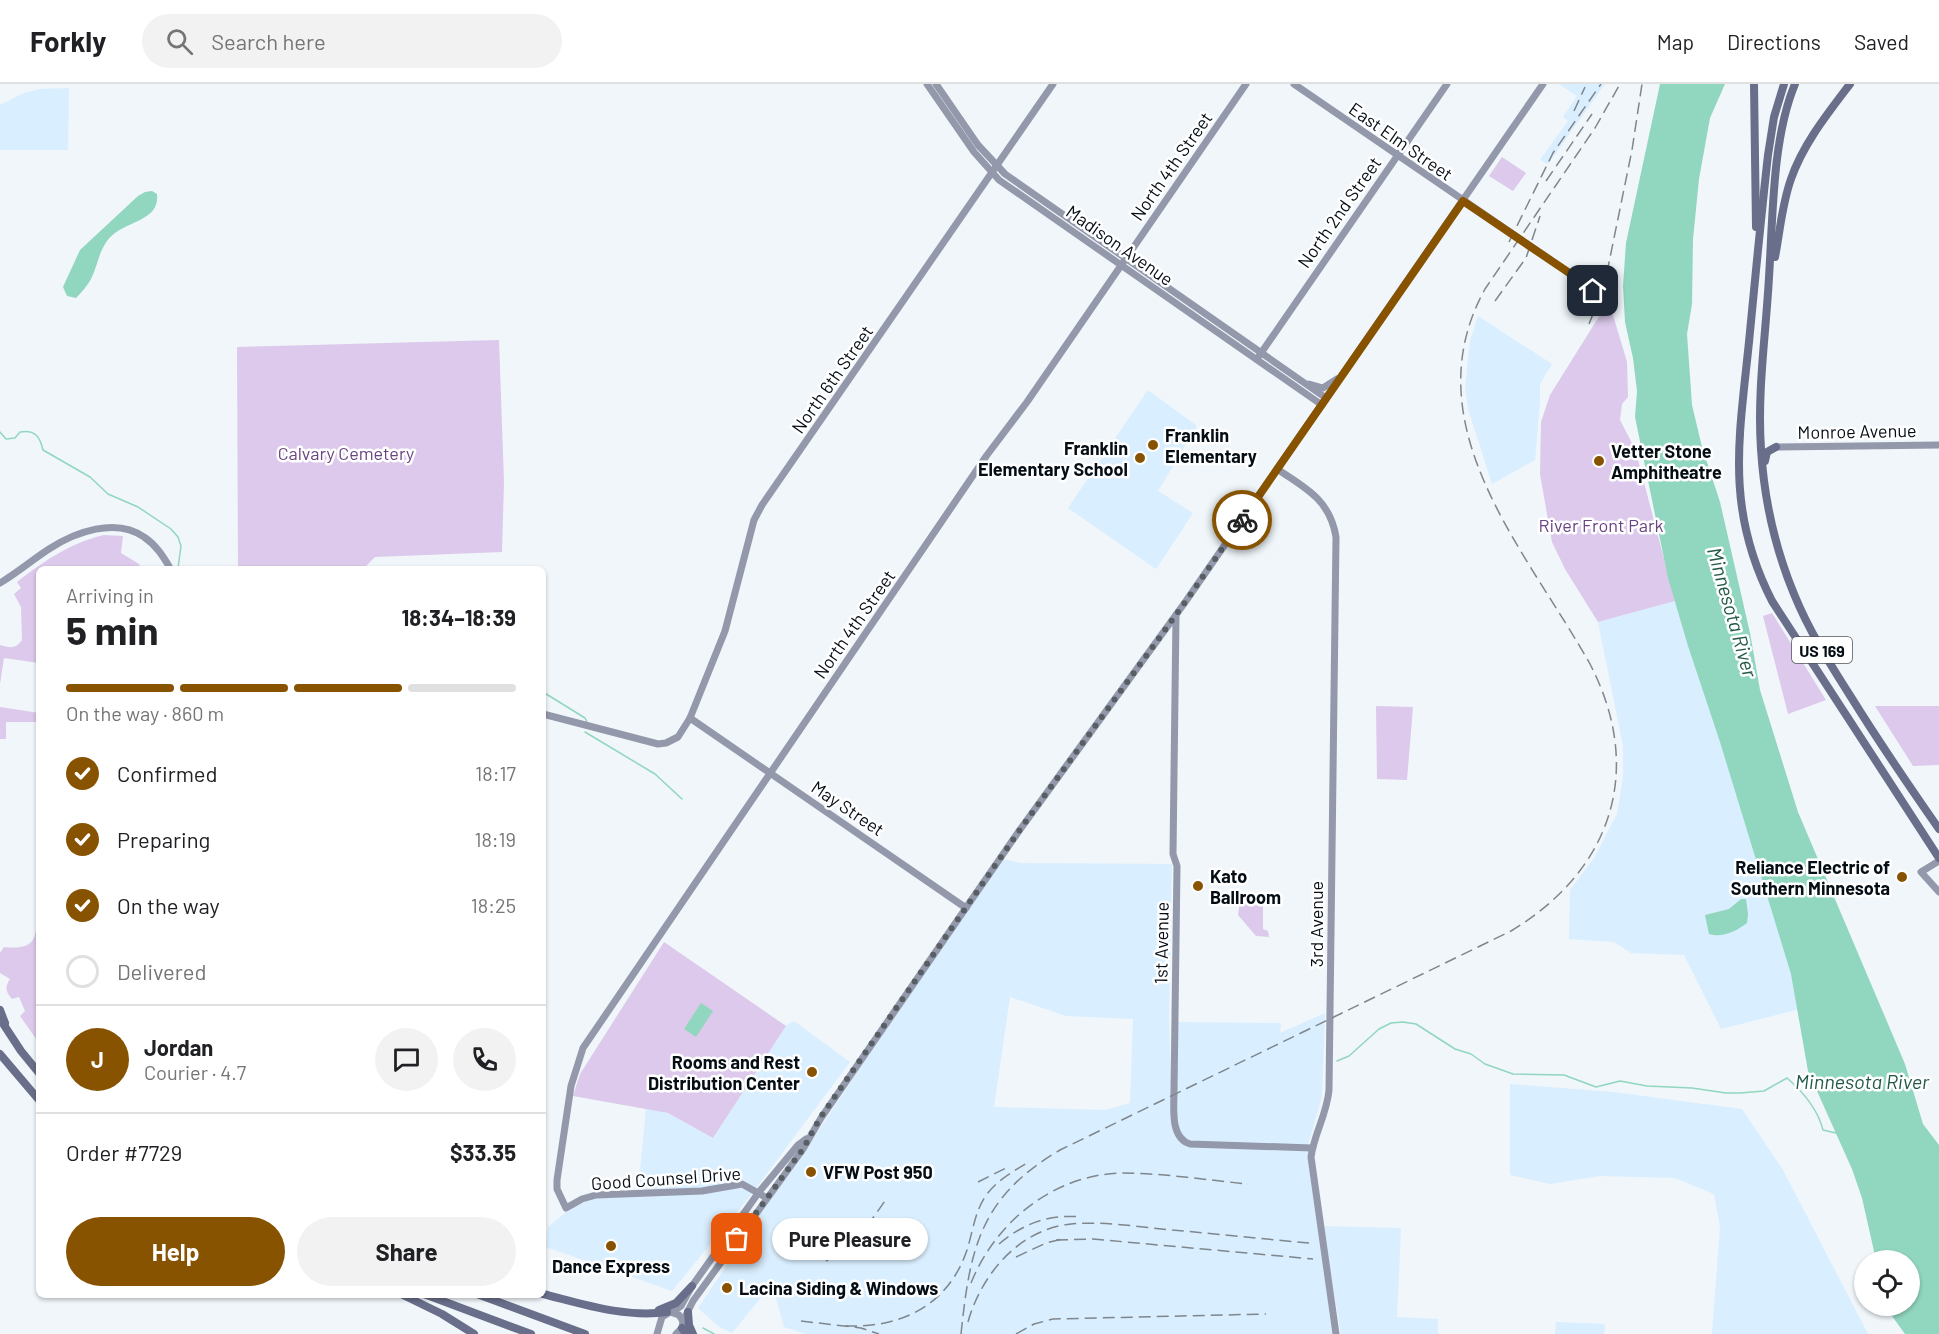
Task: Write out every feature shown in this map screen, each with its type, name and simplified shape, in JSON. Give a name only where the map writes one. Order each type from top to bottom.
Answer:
[{"type":"highway","points":[[1754,84],[1755,278]]},
{"type":"highway","name":"US 169","points":[[1784,84],[1772,126],[1755,278],[1738,470],[1745,528],[1756,565],[1772,601],[1939,860]]},
{"type":"highway","name":"US 169","points":[[1795,84],[1785,113],[1778,152],[1767,305],[1760,429],[1767,497],[1782,564],[1809,628],[1939,830]]},
{"type":"highway","points":[[1767,305],[1783,207],[1792,176],[1806,147],[1848,84]]},
{"type":"highway","points":[[1760,429],[1765,442],[1776,447]]},
{"type":"highway","points":[[1767,497],[1765,455],[1768,450],[1776,447]]},
{"type":"highway","points":[[0,1010],[8,1032]]},
{"type":"highway","points":[[0,1019],[36,1069]]},
{"type":"highway","points":[[0,1054],[36,1096]]},
{"type":"highway","points":[[630,1312],[666,1308],[676,1303],[692,1286]]},
{"type":"highway","points":[[546,1295],[600,1308],[646,1314],[670,1312]]},
{"type":"highway","points":[[408,1298],[442,1314],[474,1334]]},
{"type":"highway","points":[[435,1298],[531,1334]]},
{"type":"highway","points":[[488,1298],[585,1334]]},
{"type":"highway","points":[[688,1311],[689,1325],[693,1334]]},
{"type":"street","name":"Madison Avenue","points":[[927,84],[964,140],[992,174],[1324,402]]},
{"type":"street","name":"Madison Avenue","points":[[936,84],[996,166],[1123,262]]},
{"type":"street","name":"North 6th Street","points":[[546,715],[658,744],[678,737],[690,718],[724,631],[754,520],[1053,84]]},
{"type":"street","name":"North 4th Street","points":[[566,1208],[557,1189],[557,1180],[571,1086],[583,1048],[769,772],[1246,84]]},
{"type":"street","name":"East Elm Street","points":[[1294,84],[1593,291]]},
{"type":"street","name":"North 2nd Street","points":[[1259,356],[1447,84]]},
{"type":"street","points":[[681,1329],[693,1301],[803,1149],[808,1137],[1019,831],[1176,615],[1544,84]]},
{"type":"street","name":"Madison Avenue","points":[[1259,356],[1303,381],[1324,402]]},
{"type":"street","points":[[1303,381],[1322,388],[1341,376]]},
{"type":"street","name":"Monroe Avenue","points":[[1776,447],[1939,445]]},
{"type":"street","name":"3rd Avenue","points":[[1277,469],[1310,492],[1327,511],[1334,529],[1336,546],[1329,1090],[1326,1109],[1312,1148],[1312,1173],[1336,1334]]},
{"type":"street","points":[[0,583],[74,535],[98,528],[117,528],[140,534],[155,546],[169,566]]},
{"type":"street","name":"1st Avenue","points":[[1176,615],[1173,854],[1177,866],[1174,1092],[1176,1126],[1181,1139],[1190,1144],[1312,1148]]},
{"type":"street","name":"May Street","points":[[690,718],[966,908]]},
{"type":"street","points":[[1939,860],[1921,872],[1939,892]]},
{"type":"street","points":[[657,1334],[660,1320],[681,1306],[692,1286],[759,1192],[798,1145],[808,1137]]},
{"type":"street","name":"Good Counsel Drive","points":[[566,1208],[582,1199],[606,1193],[702,1191],[742,1184],[767,1198]]},
{"type":"street","points":[[670,1312],[679,1315],[681,1329]]},
{"type":"shaded area","points":[[1559,84],[1605,84],[1548,164],[1540,160],[1568,121],[1563,117],[1577,96]]},
{"type":"shaded area","points":[[69,88],[68,150],[0,150],[0,105],[24,93],[39,89]]},
{"type":"shaded area","points":[[1478,316],[1552,364],[1540,384],[1535,460],[1492,484],[1468,409],[1465,387],[1470,341]]},
{"type":"shaded area","name":"Franklin Elementary School","points":[[1148,390],[1197,426],[1158,491],[1193,513],[1156,569],[1068,508]]},
{"type":"shaded area","points":[[1675,601],[1689,603],[1808,1007],[1721,1029],[1684,955],[1631,953],[1614,942],[1569,939],[1570,890],[1594,858],[1617,814],[1623,777],[1623,746],[1598,622]]},
{"type":"shaded area","points":[[1003,859],[1020,863],[1172,864],[1169,1018],[1171,1084],[1178,1022],[1281,1023],[1280,1033],[1325,1013],[1322,1097],[1308,1145],[1332,1334],[806,1334],[784,1327],[772,1284],[732,1333],[718,1326],[698,1308],[732,1258],[766,1200],[792,1171],[893,1018]],"holes":[[[1010,997],[1066,1016],[1133,1019],[1130,1103],[1105,1110],[994,1107]]]},
{"type":"shaded area","points":[[794,1021],[850,1062],[751,1195],[672,1291],[546,1247],[548,1227],[571,1208],[598,1196],[638,1193],[646,1109],[668,1113],[713,1138],[786,1026]]},
{"type":"shaded area","points":[[1510,1084],[1613,1092],[1742,1109],[1783,1170],[1854,1307],[1854,1316],[1859,1316],[1868,1334],[1712,1334],[1720,1227],[1714,1194],[1675,1178],[1600,1176],[1550,1184],[1510,1175]]},
{"type":"shaded area","points":[[1323,1226],[1401,1228],[1397,1317],[1438,1319],[1438,1334],[1341,1334]]},
{"type":"shaded area","points":[[1556,1322],[1605,1324],[1604,1334],[1555,1334]]},
{"type":"green space","points":[[1502,157],[1526,173],[1513,191],[1489,176]]},
{"type":"green space","name":"River Front Park","points":[[1600,315],[1613,315],[1627,362],[1628,397],[1622,404],[1620,420],[1634,447],[1675,601],[1598,622],[1565,569],[1552,542],[1540,474],[1541,422],[1550,395]]},
{"type":"green space","name":"Calvary Cemetery","points":[[499,340],[504,482],[502,552],[375,557],[366,566],[238,566],[237,347]]},
{"type":"green space","points":[[104,535],[123,536],[121,553],[140,566],[39,566],[58,554],[92,538]]},
{"type":"green space","points":[[36,568],[36,663],[4,658],[0,684],[0,645],[12,647],[22,640],[21,607],[14,594],[21,588],[17,582]]},
{"type":"green space","points":[[1772,613],[1826,700],[1788,714],[1763,616]]},
{"type":"green space","points":[[1376,706],[1413,707],[1407,780],[1377,779]]},
{"type":"green space","points":[[1875,706],[1939,706],[1939,765],[1913,766]]},
{"type":"green space","points":[[0,707],[36,713],[36,722],[6,722],[6,739],[0,739]]},
{"type":"green space","points":[[1247,895],[1263,895],[1263,929],[1268,931],[1269,937],[1256,936],[1238,915],[1240,901]]},
{"type":"green space","points":[[36,933],[36,1039],[20,1016],[25,1011],[19,997],[12,999],[7,991],[10,979],[0,973],[0,953],[4,947],[24,946],[34,939]]},
{"type":"green space","points":[[664,942],[786,1026],[713,1138],[668,1113],[573,1096],[580,1074]]},
{"type":"water","name":"Minnesota River","points":[[1660,84],[1725,84],[1710,118],[1699,179],[1693,239],[1692,304],[1687,334],[1692,405],[1702,447],[1720,502],[1750,633],[1760,690],[1798,812],[1905,1064],[1923,1124],[1939,1145],[1939,1334],[1905,1334],[1892,1316],[1920,1316],[1920,1250],[1874,1250],[1862,1198],[1852,1169],[1808,1071],[1791,974],[1668,578],[1635,417],[1637,391],[1625,322],[1623,286],[1626,243]]},
{"type":"water","points":[[152,191],[157,194],[154,209],[110,238],[102,249],[94,273],[86,286],[76,298],[67,296],[63,287],[80,250],[138,196]]},
{"type":"water","points":[[1741,899],[1746,899],[1747,923],[1729,933],[1709,934],[1705,915],[1729,909]]},
{"type":"water","points":[[701,1003],[713,1011],[696,1037],[684,1029]]},
{"type":"waterway","points":[[0,432],[6,439],[15,438],[20,432],[33,433],[40,441],[43,450],[90,477],[108,494],[138,507],[171,529],[178,537],[181,546],[178,566]]},
{"type":"waterway","points":[[546,694],[585,718],[587,722]]},
{"type":"waterway","points":[[585,732],[655,774],[682,799]]},
{"type":"waterway","points":[[1337,1061],[1349,1056],[1379,1029],[1391,1023],[1403,1022],[1416,1024],[1455,1049],[1471,1054],[1485,1064],[1513,1074],[1564,1075],[1596,1087],[1620,1081],[1647,1086],[1740,1093],[1764,1091],[1787,1078],[1809,1101],[1823,1130],[1836,1133]]},
{"type":"waterway","points":[[703,1328],[714,1334]]},
{"type":"railway","points":[[1509,242],[1553,153],[1601,84]]},
{"type":"railway","points":[[961,1334],[969,1276],[975,1250],[984,1227],[996,1206],[1012,1186],[1033,1168],[1060,1150],[1511,931],[1546,906],[1574,878],[1595,848],[1609,814],[1616,779],[1615,742],[1607,703],[1590,664],[1509,532],[1486,485],[1469,438],[1461,389],[1465,340],[1485,289],[1595,128],[1620,84]]},
{"type":"railway","points":[[1589,324],[1604,287],[1632,150],[1642,84]]},
{"type":"railway","points":[[1574,111],[1585,87]]},
{"type":"railway","points":[[1546,181],[1592,114]]},
{"type":"railway","points":[[1495,301],[1526,258],[1540,216]]},
{"type":"railway","points":[[845,1326],[866,1326],[903,1318],[920,1310],[935,1299],[948,1286],[959,1269],[977,1214],[987,1194],[1001,1180],[1027,1163]]},
{"type":"railway","points":[[978,1182],[1010,1166]]},
{"type":"railway","points":[[971,1283],[982,1261],[1012,1221],[1051,1192],[1073,1182],[1096,1176],[1137,1173],[1248,1184]]},
{"type":"railway","points":[[826,1261],[861,1233],[887,1198]]},
{"type":"railway","points":[[999,1244],[1028,1225],[1059,1217],[1082,1217]]},
{"type":"railway","points":[[968,1322],[982,1288],[1005,1257],[1035,1235],[1052,1228],[1083,1223],[1109,1224],[1309,1243]]},
{"type":"railway","points":[[1016,1257],[1046,1243],[1063,1239]]},
{"type":"railway","points":[[1056,1240],[1093,1239],[1313,1259]]},
{"type":"railway","points":[[1016,1334],[1034,1324],[1053,1319],[1266,1314]]},
{"type":"railway","points":[[801,1321],[861,1328],[879,1334]]},
{"type":"way so far","points":[[737,1239],[803,1149],[820,1118],[1019,831],[1242,520]]},
{"type":"place","name":"Franklin Elementary","points":[[1153,445]]},
{"type":"place","name":"Franklin Elementary School","points":[[1140,458]]},
{"type":"place","name":"Vetter Stone Amphitheatre","points":[[1599,461]]},
{"type":"place","name":"Reliance Electric of Southern Minnesota","points":[[1902,877]]},
{"type":"place","name":"Kato Ballroom","points":[[1198,886]]},
{"type":"place","name":"Rooms and Rest Distribution Center","points":[[812,1072]]},
{"type":"place","name":"VFW Post 950","points":[[811,1172]]},
{"type":"place","name":"Pure Pleasure","points":[[737,1239]]},
{"type":"place","name":"Dance Express","points":[[611,1246]]},
{"type":"place","name":"Lacina Siding & Windows","points":[[727,1288]]},
{"type":"route","points":[[1242,520],[1463,201],[1532,246],[1593,291]]}]
